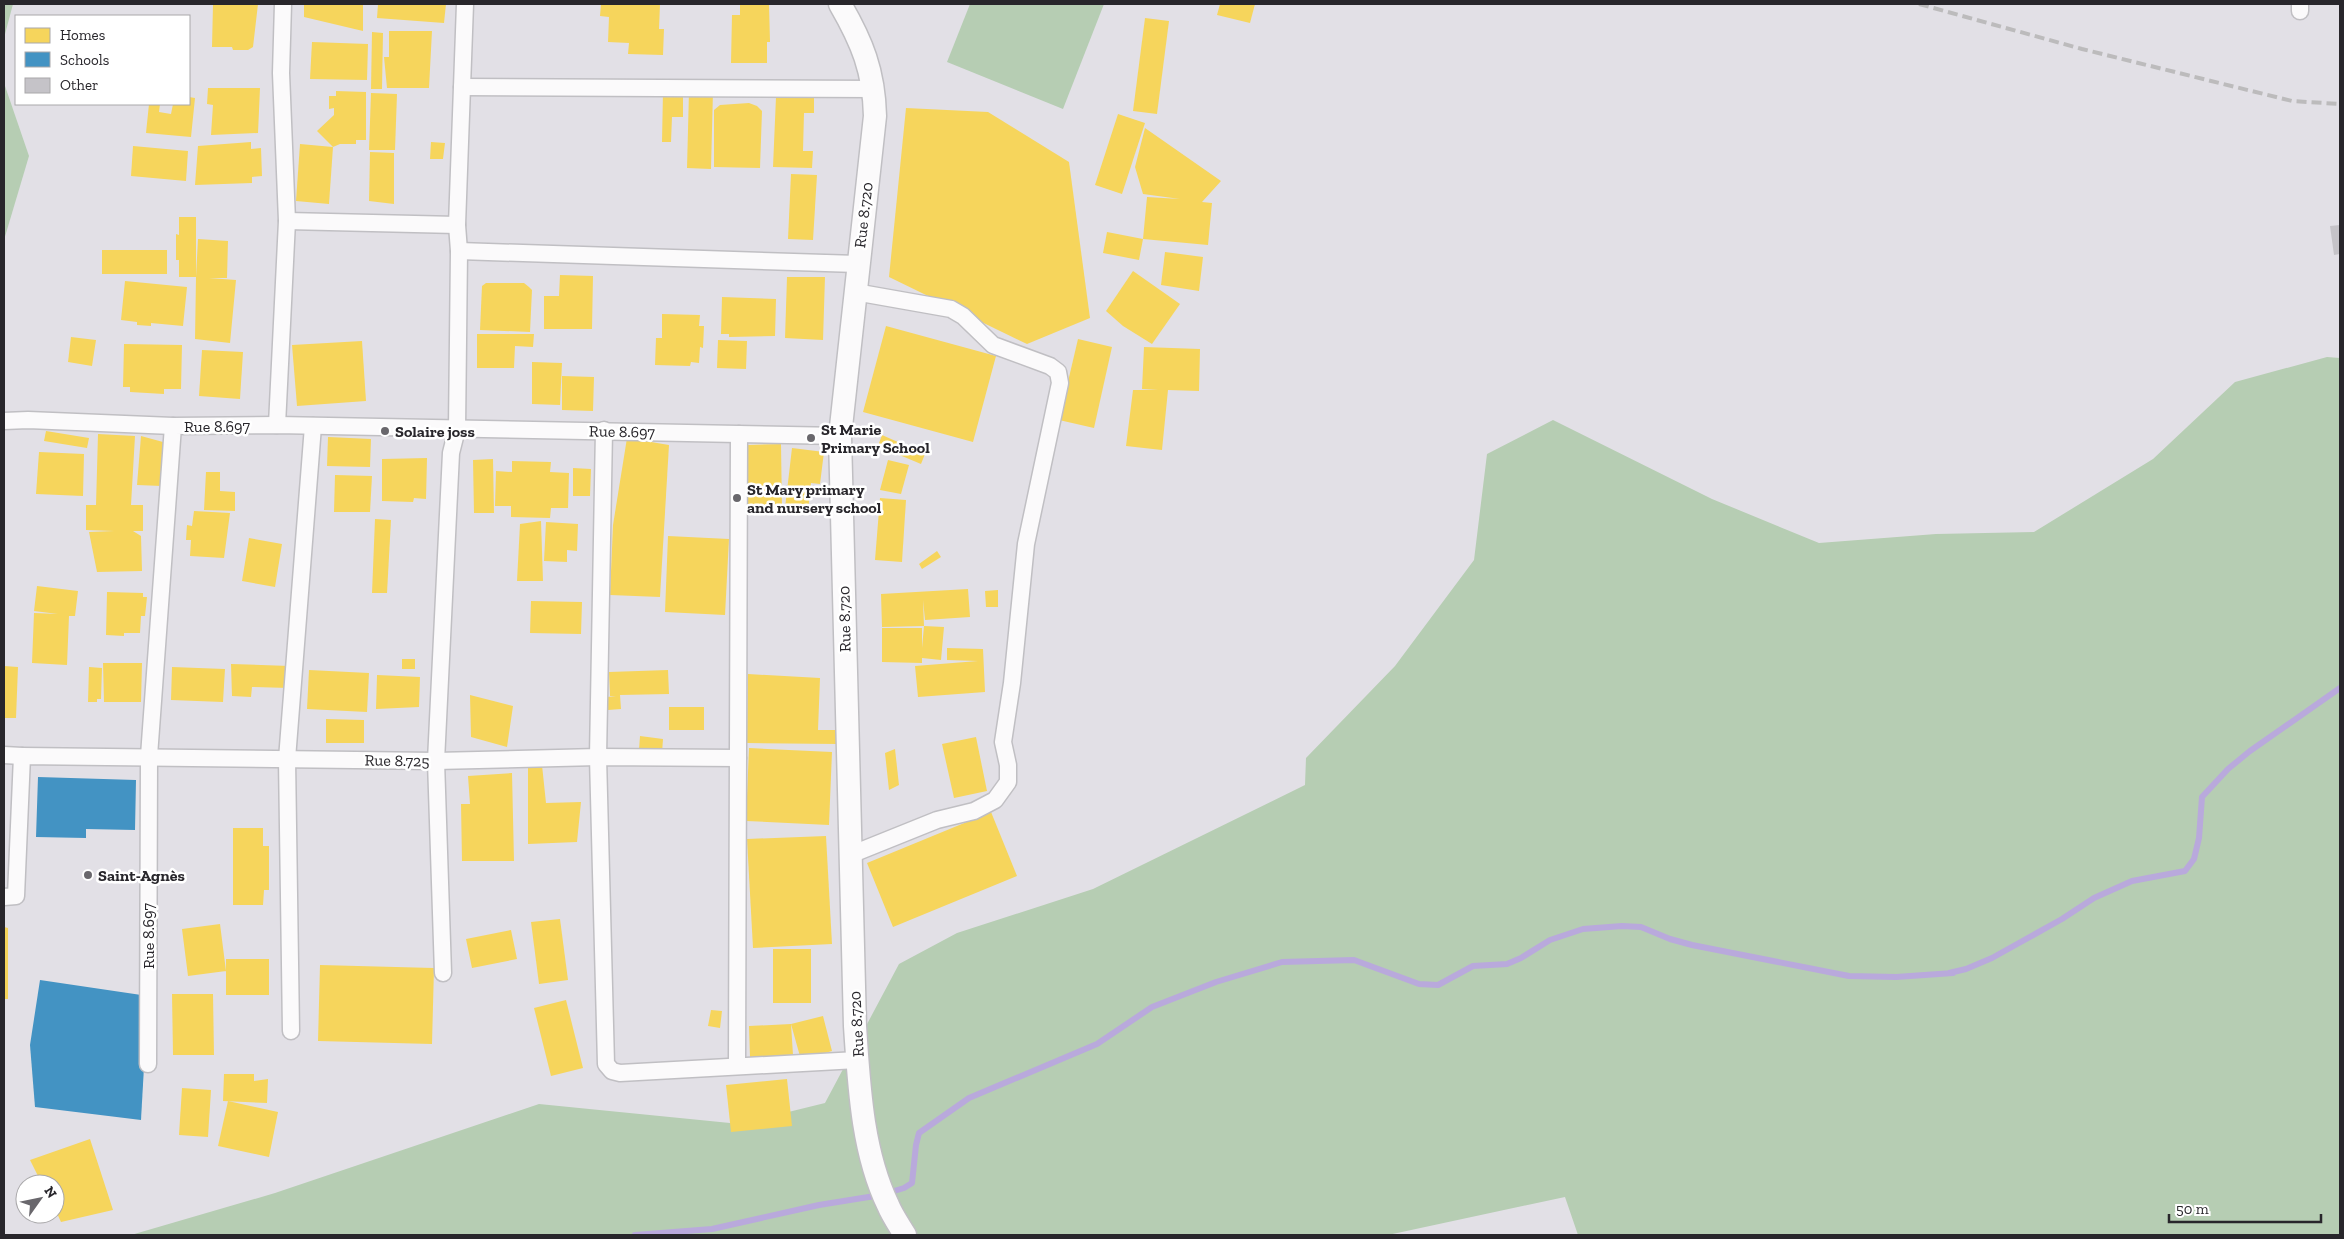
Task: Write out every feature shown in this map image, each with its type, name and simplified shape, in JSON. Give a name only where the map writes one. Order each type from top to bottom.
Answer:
[{"type":"main road","name":"Rue 8.720","points":[[840,4],[864,50],[874,89],[875,116],[857,264],[840,436],[857,1060],[865,1122],[879,1184],[888,1205],[905,1235]]},
{"type":"street","points":[[277,425],[287,221],[282,74],[283,4]]},
{"type":"street","points":[[443,973],[436,761],[451,453],[457,429],[459,251],[457,225],[465,4]]},
{"type":"street","points":[[462,87],[874,89]]},
{"type":"street","points":[[287,221],[457,225]]},
{"type":"street","points":[[459,251],[857,264]]},
{"type":"street","points":[[850,855],[937,820],[974,811],[995,800],[1008,782],[1008,765],[1003,742],[1012,683],[1026,544],[1060,383],[1058,372],[1050,366],[993,345],[963,316],[951,309],[855,292]]},
{"type":"street","points":[[4,421],[173,426]]},
{"type":"street","name":"Rue 8.697","points":[[148,1064],[148,756],[173,426],[277,425],[840,436]]},
{"type":"street","points":[[292,1031],[288,758],[312,426]]},
{"type":"street","points":[[604,430],[598,757],[606,1064],[612,1071],[620,1073],[857,1060]]},
{"type":"street","points":[[737,1066],[739,434]]},
{"type":"street","name":"Rue 8.725","points":[[4,755],[436,761],[598,757],[738,758]]},
{"type":"street","points":[[4,897],[16,896],[22,756]]},
{"type":"green space","points":[[4,4],[13,4],[4,38]]},
{"type":"green space","points":[[970,4],[1104,4],[1063,109],[947,62]]},
{"type":"green space","points":[[4,83],[29,156],[4,240]]},
{"type":"green space","points":[[2327,357],[2340,358],[2340,1235],[1578,1235],[1565,1197],[1388,1235],[131,1235],[275,1193],[539,1104],[740,1124],[825,1103],[899,964],[957,933],[1093,889],[1305,785],[1306,758],[1395,666],[1474,560],[1487,454],[1553,420],[1712,499],[1819,543],[1936,534],[2034,532],[2153,459],[2235,382]]},
{"type":"building: Homes","points":[[213,4],[258,4],[253,47],[248,50],[233,50],[232,47],[212,47]]},
{"type":"building: Homes","points":[[304,4],[363,4],[363,31],[304,17]]},
{"type":"building: Homes","points":[[378,4],[446,4],[444,23],[377,18]]},
{"type":"building: Homes","points":[[601,4],[660,4],[659,29],[664,29],[663,55],[628,54],[629,43],[608,42],[609,17],[600,16]]},
{"type":"building: Homes","points":[[740,4],[769,4],[770,42],[767,42],[767,63],[731,63],[732,15],[740,15]]},
{"type":"building: Homes","points":[[1220,4],[1255,4],[1250,23],[1217,15]]},
{"type":"building: Homes","points":[[1145,18],[1169,21],[1157,114],[1133,111]]},
{"type":"building: Homes","points":[[389,31],[432,31],[429,88],[387,88],[384,57],[389,57]]},
{"type":"building: Homes","points":[[372,32],[383,33],[382,89],[371,89]]},
{"type":"building: Homes","points":[[312,42],[368,44],[367,80],[310,79]]},
{"type":"building: Homes","points":[[208,88],[260,88],[258,133],[211,135],[213,105],[207,104]]},
{"type":"building: Homes","points":[[336,91],[366,92],[366,140],[356,140],[356,144],[340,144],[333,147],[317,131],[334,115],[334,108],[329,109],[329,96],[336,96]]},
{"type":"building: Homes","points":[[663,91],[683,91],[683,117],[672,117],[671,142],[662,142]]},
{"type":"building: Homes","points":[[689,91],[713,91],[711,169],[687,168]]},
{"type":"building: Homes","points":[[371,93],[397,94],[395,150],[369,150]]},
{"type":"building: Homes","points":[[190,97],[195,98],[191,137],[146,133],[149,105],[160,105],[159,112],[171,114],[173,105],[190,105]]},
{"type":"building: Homes","points":[[776,97],[814,98],[814,113],[804,113],[803,151],[813,151],[812,168],[773,167]]},
{"type":"building: Homes","points":[[749,103],[757,106],[762,111],[760,168],[714,167],[714,110],[720,105]]},
{"type":"building: Homes","points":[[906,108],[988,112],[1069,162],[1090,318],[1027,344],[889,277]]},
{"type":"building: Homes","points":[[1118,114],[1145,123],[1122,194],[1095,185]]},
{"type":"building: Homes","points":[[1145,128],[1221,181],[1202,202],[1212,203],[1208,245],[1143,239],[1147,197],[1180,199],[1143,194],[1135,167]]},
{"type":"building: Homes","points":[[251,142],[251,149],[261,148],[262,176],[252,177],[252,183],[195,185],[198,146]]},
{"type":"building: Homes","points":[[431,142],[445,143],[443,159],[430,159]]},
{"type":"building: Homes","points":[[300,144],[333,147],[329,204],[296,201]]},
{"type":"building: Homes","points":[[133,146],[188,151],[186,181],[131,176]]},
{"type":"building: Homes","points":[[370,152],[394,153],[394,204],[369,201]]},
{"type":"building: Homes","points":[[791,174],[817,175],[813,240],[788,239]]},
{"type":"building: Homes","points":[[179,217],[196,217],[196,277],[179,277],[179,260],[176,260],[176,234],[179,235]]},
{"type":"building: Homes","points":[[1107,232],[1143,239],[1139,260],[1103,253]]},
{"type":"building: Homes","points":[[198,239],[228,241],[227,278],[209,278],[236,280],[230,343],[195,339]]},
{"type":"building: Homes","points":[[102,250],[167,250],[167,274],[102,274]]},
{"type":"building: Homes","points":[[1165,252],[1203,257],[1199,291],[1161,285]]},
{"type":"building: Homes","points":[[1133,271],[1180,304],[1152,344],[1123,326],[1106,311]]},
{"type":"building: Homes","points":[[560,275],[593,276],[592,329],[544,329],[544,296],[559,296]]},
{"type":"building: Homes","points":[[787,277],[825,277],[823,340],[785,338]]},
{"type":"building: Homes","points":[[125,281],[187,287],[183,326],[151,323],[151,326],[137,325],[137,322],[121,320]]},
{"type":"building: Homes","points":[[486,283],[524,283],[532,290],[530,332],[480,330],[482,286]]},
{"type":"building: Homes","points":[[722,297],[776,299],[775,336],[729,337],[729,334],[721,334]]},
{"type":"building: Homes","points":[[662,314],[700,315],[699,326],[704,326],[703,348],[700,347],[699,363],[691,362],[690,366],[655,365],[656,338],[662,338]]},
{"type":"building: Homes","points":[[886,326],[996,356],[973,442],[863,412]]},
{"type":"building: Homes","points":[[477,334],[534,334],[533,347],[515,346],[514,368],[477,368]]},
{"type":"building: Homes","points":[[71,337],[96,340],[92,366],[68,362]]},
{"type":"building: Homes","points":[[1078,339],[1112,347],[1094,428],[1059,420]]},
{"type":"building: Homes","points":[[718,340],[747,341],[746,369],[717,368]]},
{"type":"building: Homes","points":[[362,341],[366,401],[297,406],[292,345]]},
{"type":"building: Homes","points":[[124,344],[182,345],[181,389],[164,389],[164,394],[130,392],[130,387],[123,387]]},
{"type":"building: Homes","points":[[1144,347],[1200,349],[1199,391],[1168,390],[1162,450],[1126,446],[1133,390],[1158,390],[1142,389]]},
{"type":"building: Homes","points":[[202,350],[243,352],[240,399],[199,396]]},
{"type":"building: Homes","points":[[532,362],[562,363],[560,405],[532,404]]},
{"type":"building: Homes","points":[[562,376],[594,377],[593,411],[562,410]]},
{"type":"building: Homes","points":[[46,431],[89,438],[87,448],[44,441]]},
{"type":"building: Homes","points":[[98,434],[135,436],[131,505],[143,505],[143,531],[133,531],[141,536],[142,571],[97,572],[89,532],[114,531],[86,530],[86,505],[96,505]]},
{"type":"building: Homes","points":[[882,435],[925,454],[921,464],[878,446]]},
{"type":"building: Homes","points":[[141,436],[163,442],[162,486],[137,485]]},
{"type":"building: Homes","points":[[328,437],[371,439],[370,467],[327,466]]},
{"type":"building: Homes","points":[[627,438],[669,445],[660,597],[610,595],[613,525]]},
{"type":"building: Homes","points":[[781,444],[782,509],[748,509],[748,445]]},
{"type":"building: Homes","points":[[792,448],[824,452],[820,484],[811,483],[808,511],[785,508]]},
{"type":"building: Homes","points":[[39,452],[84,454],[83,496],[36,494]]},
{"type":"building: Homes","points":[[427,458],[426,499],[414,498],[413,502],[382,501],[382,459]]},
{"type":"building: Homes","points":[[493,459],[494,513],[474,513],[473,460]]},
{"type":"building: Homes","points":[[888,460],[909,465],[901,494],[880,490]]},
{"type":"building: Homes","points":[[512,461],[551,462],[550,472],[569,473],[568,508],[551,508],[550,518],[511,517],[511,506],[495,506],[496,471],[512,472]]},
{"type":"building: Homes","points":[[573,468],[591,469],[590,496],[573,496]]},
{"type":"building: Homes","points":[[206,472],[220,472],[220,491],[235,492],[235,511],[204,510]]},
{"type":"building: Homes","points":[[335,475],[372,476],[370,512],[334,512]]},
{"type":"building: Homes","points":[[880,498],[906,500],[902,562],[875,560]]},
{"type":"building: Homes","points":[[194,511],[230,513],[224,558],[190,556],[191,540],[186,540],[187,525],[192,526]]},
{"type":"building: Homes","points":[[375,519],[391,520],[387,593],[372,593]]},
{"type":"building: Homes","points":[[541,521],[543,581],[517,581],[520,524]]},
{"type":"building: Homes","points":[[546,522],[578,524],[577,551],[567,550],[567,562],[544,561]]},
{"type":"building: Homes","points":[[668,536],[729,539],[725,615],[665,612]]},
{"type":"building: Homes","points":[[249,538],[282,544],[275,587],[242,581]]},
{"type":"building: Homes","points":[[937,551],[941,557],[922,569],[919,564]]},
{"type":"building: Homes","points":[[37,586],[78,591],[75,616],[69,616],[67,665],[32,663],[34,613],[58,614],[34,611]]},
{"type":"building: Homes","points":[[968,589],[970,617],[925,620],[923,600],[924,626],[882,627],[881,594]]},
{"type":"building: Homes","points":[[998,590],[998,607],[986,607],[985,591]]},
{"type":"building: Homes","points":[[107,592],[143,593],[143,597],[147,597],[145,616],[141,616],[140,633],[124,633],[124,636],[106,635]]},
{"type":"building: Homes","points":[[531,601],[582,602],[581,634],[530,633]]},
{"type":"building: Homes","points":[[924,626],[944,627],[941,660],[922,658],[922,663],[882,662],[882,628],[922,628],[922,648]]},
{"type":"building: Homes","points":[[947,648],[983,649],[985,692],[918,697],[915,666],[978,661],[947,660]]},
{"type":"building: Homes","points":[[402,659],[415,659],[415,669],[402,669]]},
{"type":"building: Homes","points":[[103,663],[142,663],[141,702],[104,702]]},
{"type":"building: Homes","points":[[231,664],[290,666],[289,688],[252,687],[251,697],[232,696]]},
{"type":"building: Homes","points":[[4,666],[18,667],[16,718],[4,718]]},
{"type":"building: Homes","points":[[89,667],[102,668],[101,699],[97,699],[97,702],[88,702]]},
{"type":"building: Homes","points":[[172,667],[225,669],[223,702],[171,700]]},
{"type":"building: Homes","points":[[309,670],[369,673],[367,712],[307,709]]},
{"type":"building: Homes","points":[[668,670],[669,694],[620,695],[621,709],[608,710],[607,697],[616,696],[610,696],[609,672]]},
{"type":"building: Homes","points":[[748,674],[820,678],[818,730],[838,730],[838,744],[747,743]]},
{"type":"building: Homes","points":[[377,675],[420,677],[419,707],[376,709]]},
{"type":"building: Homes","points":[[470,695],[513,706],[507,747],[471,737]]},
{"type":"building: Homes","points":[[669,707],[704,707],[704,730],[669,730]]},
{"type":"building: Homes","points":[[326,719],[364,720],[364,743],[326,743]]},
{"type":"building: Homes","points":[[640,736],[663,739],[662,753],[639,750]]},
{"type":"building: Homes","points":[[976,737],[987,791],[954,798],[942,744]]},
{"type":"building: Homes","points":[[749,748],[832,752],[829,825],[746,821]]},
{"type":"building: Homes","points":[[895,749],[899,785],[889,790],[885,753]]},
{"type":"building: Homes","points":[[542,765],[546,803],[581,802],[577,842],[528,844],[528,768]]},
{"type":"building: Homes","points":[[512,773],[514,861],[462,861],[461,804],[470,804],[468,776]]},
{"type":"building: Homes","points":[[991,812],[1017,876],[893,927],[867,863]]},
{"type":"building: Homes","points":[[233,828],[263,828],[263,846],[269,846],[269,890],[264,890],[263,905],[233,905]]},
{"type":"building: Homes","points":[[826,836],[832,944],[753,948],[747,839]]},
{"type":"building: Homes","points":[[560,919],[568,980],[539,984],[531,922]]},
{"type":"building: Homes","points":[[220,924],[226,971],[188,976],[182,929]]},
{"type":"building: Homes","points":[[4,927],[8,928],[8,999],[4,999]]},
{"type":"building: Homes","points":[[511,930],[517,959],[472,968],[466,939]]},
{"type":"building: Homes","points":[[773,949],[811,949],[811,1003],[773,1003]]},
{"type":"building: Homes","points":[[226,959],[269,959],[269,995],[226,995]]},
{"type":"building: Homes","points":[[320,965],[434,968],[432,1044],[318,1041]]},
{"type":"building: Homes","points":[[172,994],[213,994],[214,1055],[173,1055]]},
{"type":"building: Homes","points":[[566,1000],[583,1068],[551,1076],[534,1008]]},
{"type":"building: Homes","points":[[711,1010],[722,1011],[720,1028],[708,1026]]},
{"type":"building: Homes","points":[[823,1016],[832,1051],[801,1060],[791,1024]]},
{"type":"building: Homes","points":[[791,1024],[793,1055],[750,1057],[749,1026]]},
{"type":"building: Homes","points":[[224,1074],[254,1074],[254,1081],[268,1079],[267,1103],[223,1101]]},
{"type":"building: Homes","points":[[787,1079],[792,1126],[731,1132],[726,1085]]},
{"type":"building: Homes","points":[[182,1088],[211,1090],[208,1137],[179,1135]]},
{"type":"building: Homes","points":[[228,1101],[278,1112],[269,1157],[218,1146]]},
{"type":"building: Homes","points":[[90,1139],[113,1210],[65,1221],[65,1174],[37,1174],[30,1160]]},
{"type":"building: Schools","points":[[38,777],[136,780],[135,830],[86,829],[86,838],[36,837]]},
{"type":"building: Schools","points":[[40,980],[148,996],[141,1120],[35,1107],[30,1045]]},
{"type":"building: Other","points":[[2340,225],[2340,254],[2334,255],[2330,226]]},
{"type":"waterway","points":[[635,1235],[712,1229],[819,1205],[881,1195],[904,1188],[912,1183],[919,1133],[969,1098],[1097,1044],[1152,1007],[1216,982],[1282,962],[1354,960],[1419,984],[1438,985],[1473,966],[1507,964],[1521,958],[1550,940],[1583,929],[1622,926],[1641,927],[1670,939],[1692,945],[1849,976],[1896,977],[1953,973],[1949,973],[1966,969],[1992,958],[2062,919],[2094,898],[2132,881],[2185,871],[2194,859],[2199,838],[2202,797],[2228,769],[2250,751],[2340,688]]},
{"type":"railway","points":[[1919,4],[2082,49],[2292,101],[2340,104]]},
{"type":"place","name":"Solaire joss","points":[[385,431]]},
{"type":"place","name":"St Marie Primary School","points":[[811,438]]},
{"type":"place","name":"St Mary primary and nursery school","points":[[737,498]]},
{"type":"place","name":"Saint-Agnès","points":[[88,875]]}]
